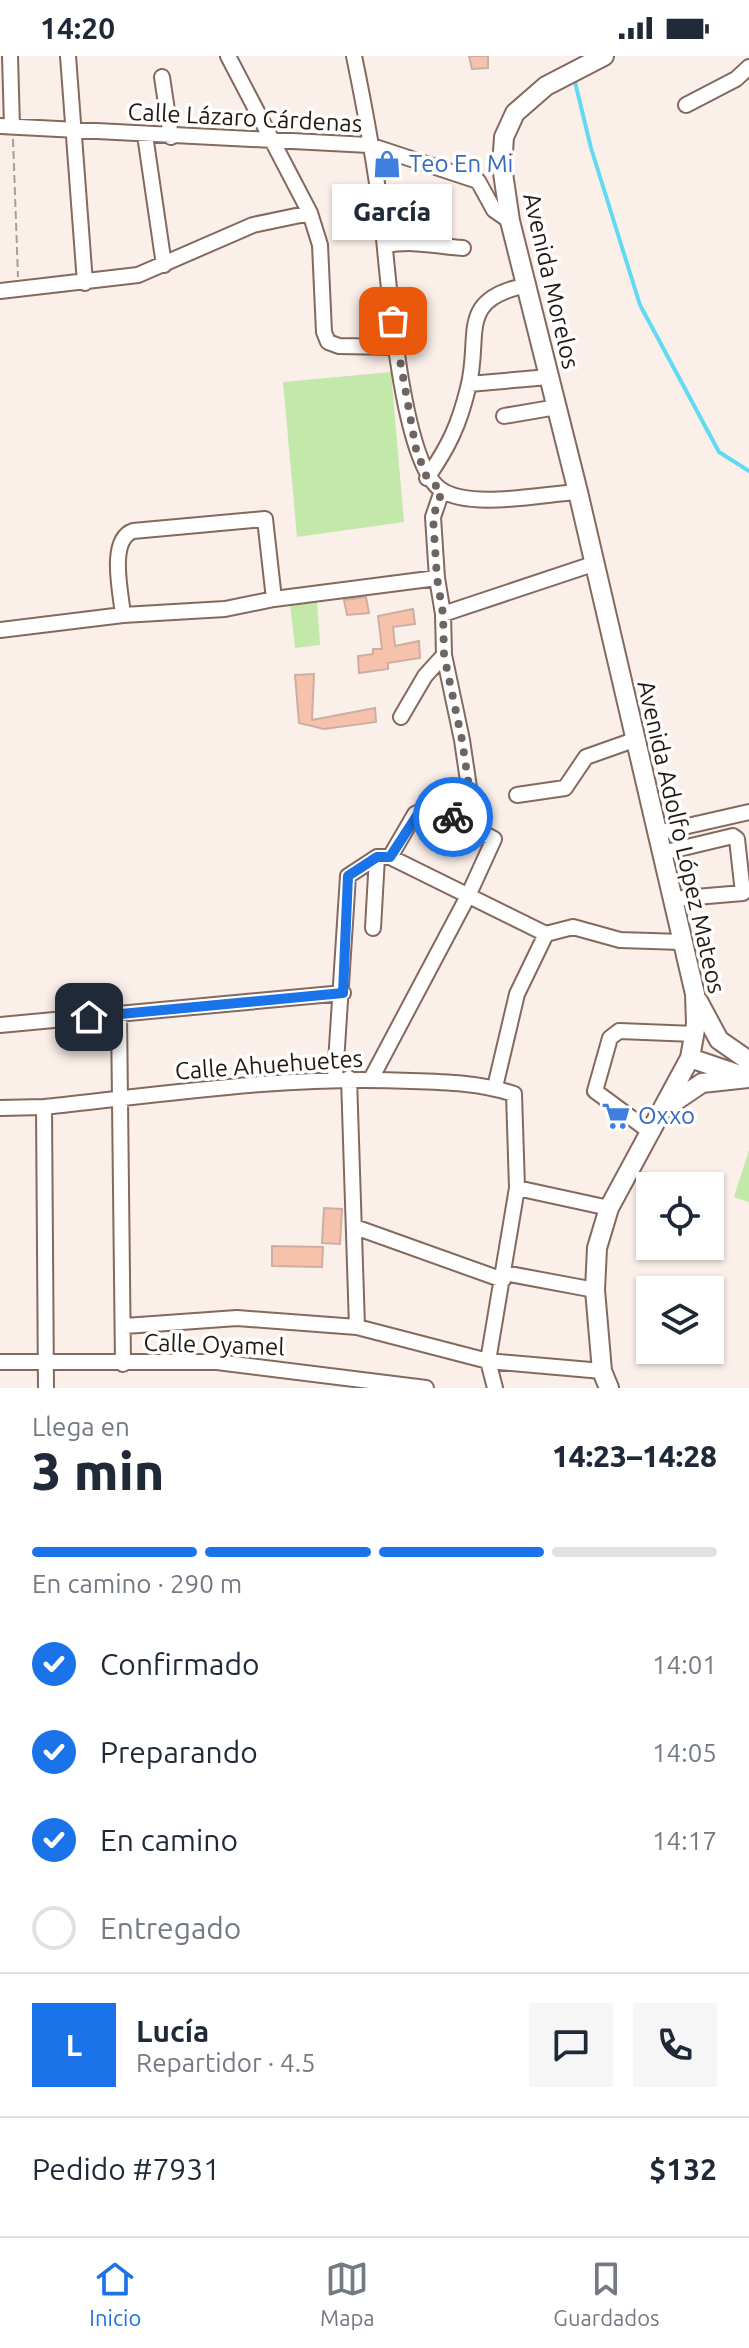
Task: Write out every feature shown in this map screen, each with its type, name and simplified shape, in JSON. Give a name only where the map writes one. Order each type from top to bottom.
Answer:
[{"type":"main road","name":"Avenida Morelos","points":[[593,564],[528,285],[510,221],[502,166],[504,137],[515,113],[546,86],[601,58]]},
{"type":"main road","name":"Avenida Adolfo López Mateos","points":[[593,564],[695,994],[693,1046],[609,1208],[597,1248],[595,1290],[605,1379]]},
{"type":"main road","points":[[695,994],[719,1040],[749,1062]]},
{"type":"main road","points":[[693,1046],[749,1062]]},
{"type":"main road","points":[[693,1046],[749,1078]]},
{"type":"main road","points":[[653,1124],[682,1093],[702,1083],[749,1078]]},
{"type":"street","points":[[6,126],[10,56]]},
{"type":"street","points":[[68,56],[85,283]]},
{"type":"street","points":[[228,56],[310,213],[320,245],[324,332],[328,342],[339,346],[396,347]]},
{"type":"street","points":[[354,56],[385,245],[396,347],[416,449],[427,478],[442,491],[465,500],[578,492]]},
{"type":"street","points":[[686,105],[736,79],[749,67]]},
{"type":"street","points":[[162,77],[171,137]]},
{"type":"street","name":"Calle Lázaro Cárdenas","points":[[6,126],[271,143],[369,145],[478,181],[494,210],[510,221]]},
{"type":"street","points":[[145,135],[164,265]]},
{"type":"street","points":[[0,291],[138,275],[253,225],[310,213]]},
{"type":"street","points":[[385,245],[415,240],[435,246],[463,248]]},
{"type":"street","points":[[427,478],[454,439],[469,384],[473,321],[482,305],[502,290],[528,285]]},
{"type":"street","points":[[469,384],[549,377]]},
{"type":"street","points":[[504,416],[557,407]]},
{"type":"street","points":[[442,491],[433,517],[444,655],[462,740],[475,828]]},
{"type":"street","points":[[123,615],[118,545],[126,534],[133,531],[265,519],[274,599]]},
{"type":"street","points":[[443,614],[593,564]]},
{"type":"street","points":[[0,630],[123,615],[225,609],[274,599],[437,578]]},
{"type":"street","points":[[401,717],[425,676],[444,655]]},
{"type":"street","points":[[517,795],[565,788],[586,757],[634,740]]},
{"type":"street","points":[[357,1327],[355,1227],[342,1078],[348,876],[384,857],[422,808],[431,806],[494,839],[468,896],[371,1079]]},
{"type":"street","points":[[657,833],[749,812]]},
{"type":"street","points":[[662,853],[733,836],[737,839],[743,893],[672,899]]},
{"type":"street","points":[[384,857],[546,934],[573,927],[620,940],[682,942]]},
{"type":"street","points":[[373,928],[384,857]]},
{"type":"street","points":[[495,1087],[517,994],[546,934]]},
{"type":"street","points":[[0,1025],[343,993]]},
{"type":"street","points":[[119,1014],[125,1326],[123,1364]]},
{"type":"street","points":[[653,1124],[595,1091],[610,1038],[619,1031],[693,1046]]},
{"type":"street","name":"Calle Ahuehuetes","points":[[0,1108],[44,1107],[342,1078],[495,1087],[514,1094],[517,1188]]},
{"type":"street","points":[[44,1107],[46,1388]]},
{"type":"street","points":[[495,1388],[488,1361],[517,1188],[609,1208]]},
{"type":"street","points":[[355,1227],[504,1277],[595,1290]]},
{"type":"street","points":[[125,1326],[237,1318],[357,1327],[488,1361],[605,1379]]},
{"type":"street","name":"Calle Oyamel","points":[[0,1362],[217,1362],[316,1381],[426,1388]]},
{"type":"path","points":[[6,126],[18,289]]},
{"type":"green space","points":[[391,372],[404,522],[297,537],[283,382]]},
{"type":"green space","points":[[317,600],[320,645],[295,648],[290,604]]},
{"type":"green space","points":[[749,1150],[749,1202],[734,1197]]},
{"type":"building","points":[[469,56],[488,56],[488,68],[472,69]]},
{"type":"building","points":[[372,311],[381,311],[384,331],[373,331]]},
{"type":"building","points":[[366,597],[369,613],[347,615],[344,600]]},
{"type":"building","points":[[413,609],[415,624],[393,627],[395,646],[419,641],[420,658],[388,663],[388,669],[359,673],[358,656],[373,654],[373,649],[382,649],[378,616]]},
{"type":"building","points":[[314,674],[312,720],[375,708],[376,722],[324,729],[299,723],[295,675]]},
{"type":"building","points":[[324,1208],[342,1209],[340,1244],[322,1243]]},
{"type":"building","points":[[272,1246],[323,1247],[322,1267],[272,1266]]},
{"type":"waterway","points":[[574,78],[591,148],[640,305],[719,452],[749,471]]},
{"type":"way so far","points":[[393,321],[416,449],[427,478],[442,491],[433,517],[444,655],[462,740],[475,828],[453,817]]},
{"type":"place","name":"Teo En Mi","points":[[387,164]]},
{"type":"place","name":"García","points":[[393,321]]},
{"type":"place","name":"Oxxo","points":[[616,1116]]},
{"type":"route","points":[[89,1017],[243,1000],[343,993],[348,876],[377,857],[390,857],[415,814],[422,808],[431,806],[453,817]]}]
